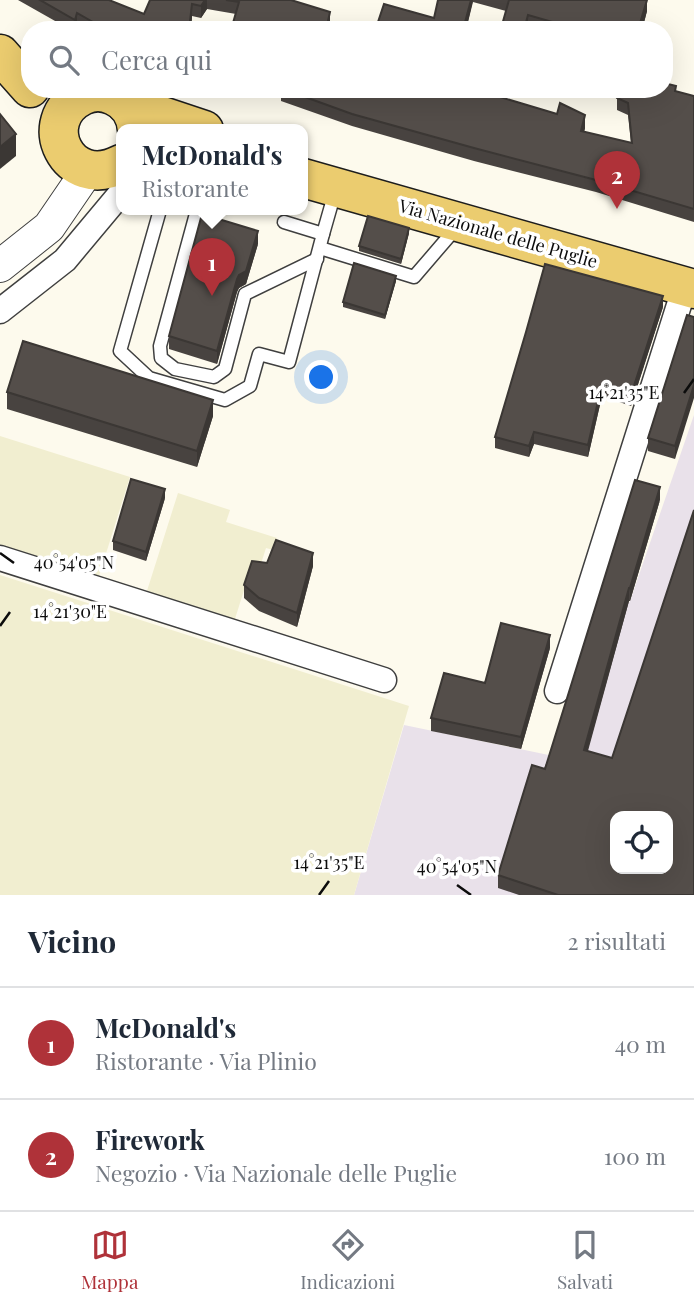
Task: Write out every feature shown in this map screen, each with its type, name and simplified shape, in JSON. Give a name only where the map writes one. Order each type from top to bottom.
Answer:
[{"type":"main road","points":[[0,32],[21,45]]},
{"type":"main road","points":[[0,54],[21,78]]},
{"type":"main road","points":[[37,98],[60,133],[66,156],[76,165],[107,175]]},
{"type":"main road","points":[[60,133],[65,110],[79,98]]},
{"type":"main road","points":[[96,98],[183,124]]},
{"type":"main road","name":"Via Nazionale delle Puglie","points":[[308,163],[691,282]]},
{"type":"main road","name":"Via Nazionale delle Puglie","points":[[320,183],[461,223],[691,282]]},
{"type":"street","points":[[49,227],[60,133]]},
{"type":"street","points":[[0,266],[107,175]]},
{"type":"street","points":[[0,312],[65,260],[92,229],[107,175]]},
{"type":"street","points":[[557,691],[691,282]]},
{"type":"street","points":[[0,558],[384,680]]},
{"type":"lane","points":[[159,215],[120,351],[149,378],[225,400],[250,386],[259,354],[289,362],[323,234],[320,183]]},
{"type":"lane","points":[[196,215],[160,346],[161,358],[175,369],[214,377],[225,369],[245,294],[318,253],[414,277],[461,223]]},
{"type":"lane","points":[[284,222],[323,234]]},
{"type":"shaded area","points":[[694,415],[694,895],[354,895],[404,725],[582,762],[627,605]]},
{"type":"shaded area","points":[[0,436],[130,477],[98,579],[0,546]]},
{"type":"shaded area","points":[[178,493],[230,510],[226,522],[277,538],[273,550],[266,548],[259,570],[251,568],[234,622],[146,594]]},
{"type":"shaded area","points":[[0,575],[409,706],[354,895],[0,895]]},
{"type":"building","points":[[40,0],[109,0],[144,14],[150,0],[205,0],[201,6],[192,4],[190,21],[91,21],[77,13],[75,20]]},
{"type":"building","points":[[226,0],[291,0],[330,12],[328,21],[234,21],[239,2]]},
{"type":"building","points":[[438,0],[471,0],[465,21],[378,21],[384,4],[434,18]]},
{"type":"building","points":[[509,0],[647,0],[641,21],[549,21],[528,15],[526,21],[503,21]]},
{"type":"building","points":[[673,85],[676,86],[675,91],[694,96],[694,209],[352,114],[308,98],[503,98],[557,114],[560,103],[585,115],[581,131],[632,143],[628,103],[617,98],[673,98]]},
{"type":"building","points":[[0,114],[16,134],[0,147]]},
{"type":"building","points":[[202,215],[258,231],[246,271],[237,279],[217,351],[169,336]]},
{"type":"building","points":[[368,216],[409,228],[401,259],[359,246]]},
{"type":"building","points":[[354,263],[396,276],[385,315],[343,302]]},
{"type":"building","points":[[545,264],[663,296],[631,395],[602,384],[588,445],[534,432],[529,446],[495,437]]},
{"type":"building","points":[[687,315],[694,317],[694,385],[675,446],[648,438]]},
{"type":"building","points":[[23,341],[213,400],[197,451],[7,392]]},
{"type":"building","points":[[131,479],[165,489],[146,552],[113,541]]},
{"type":"building","points":[[635,480],[660,487],[584,750],[612,758],[694,510],[694,895],[558,895],[498,875],[532,765],[545,769]]},
{"type":"building","points":[[276,540],[313,553],[297,613],[259,598],[244,585],[252,561],[267,563]]},
{"type":"building","points":[[501,623],[550,635],[521,737],[431,718],[444,673],[485,683]]},
{"type":"place","name":"Firework","points":[[617,209]]},
{"type":"place","name":"McDonald's","points":[[212,296]]}]
